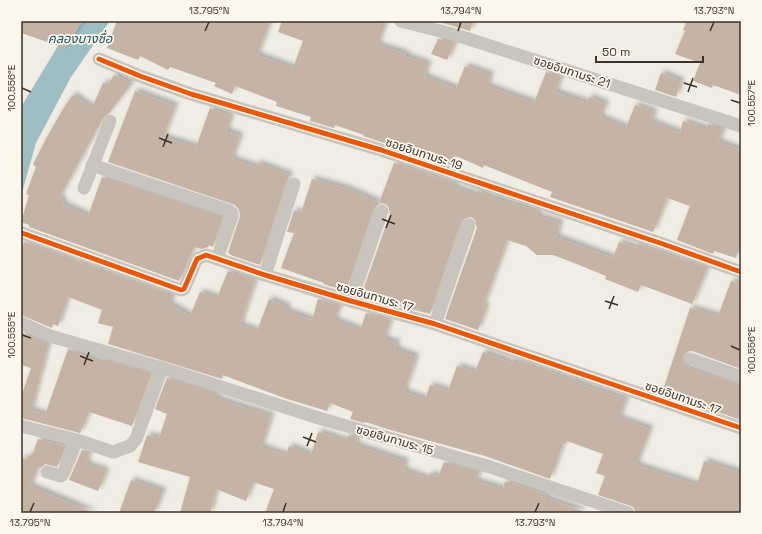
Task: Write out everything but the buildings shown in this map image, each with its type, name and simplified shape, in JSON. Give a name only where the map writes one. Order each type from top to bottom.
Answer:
[{"type":"street","name":"ซอยอินทามระ 21","points":[[401,21],[456,35],[741,126]]},
{"type":"street","name":"ซอยอินทามระ 19","points":[[99,59],[140,76],[191,94],[381,150],[663,244],[741,272]]},
{"type":"street","points":[[84,188],[110,121]]},
{"type":"street","points":[[92,165],[230,211],[232,216],[217,259]]},
{"type":"street","points":[[266,275],[294,184]]},
{"type":"street","points":[[351,301],[382,212]]},
{"type":"street","points":[[435,324],[469,225]]},
{"type":"street","name":"ซอยอินทามระ 17","points":[[22,233],[181,290],[184,289],[198,258],[206,255],[351,301],[435,324],[741,428]]},
{"type":"street","name":"ซอยอินทามระ 15","points":[[21,323],[50,336],[162,368],[322,419],[487,466],[628,513]]},
{"type":"street","points":[[690,359],[741,377]]},
{"type":"street","points":[[21,426],[77,440],[113,452],[130,446],[136,439],[162,368]]},
{"type":"street","points":[[47,472],[62,476],[77,440]]},
{"type":"water","name":"คลองบางซื่อ","points":[[73,21],[110,21],[71,77],[36,143],[21,196],[21,107]]},
{"type":"cycle path","points":[[99,59],[140,76],[191,94],[381,150],[663,244],[741,272]]},
{"type":"cycle path","points":[[22,233],[181,290],[184,289],[197,259],[206,255],[265,275],[351,301],[435,324],[741,428]]}]
